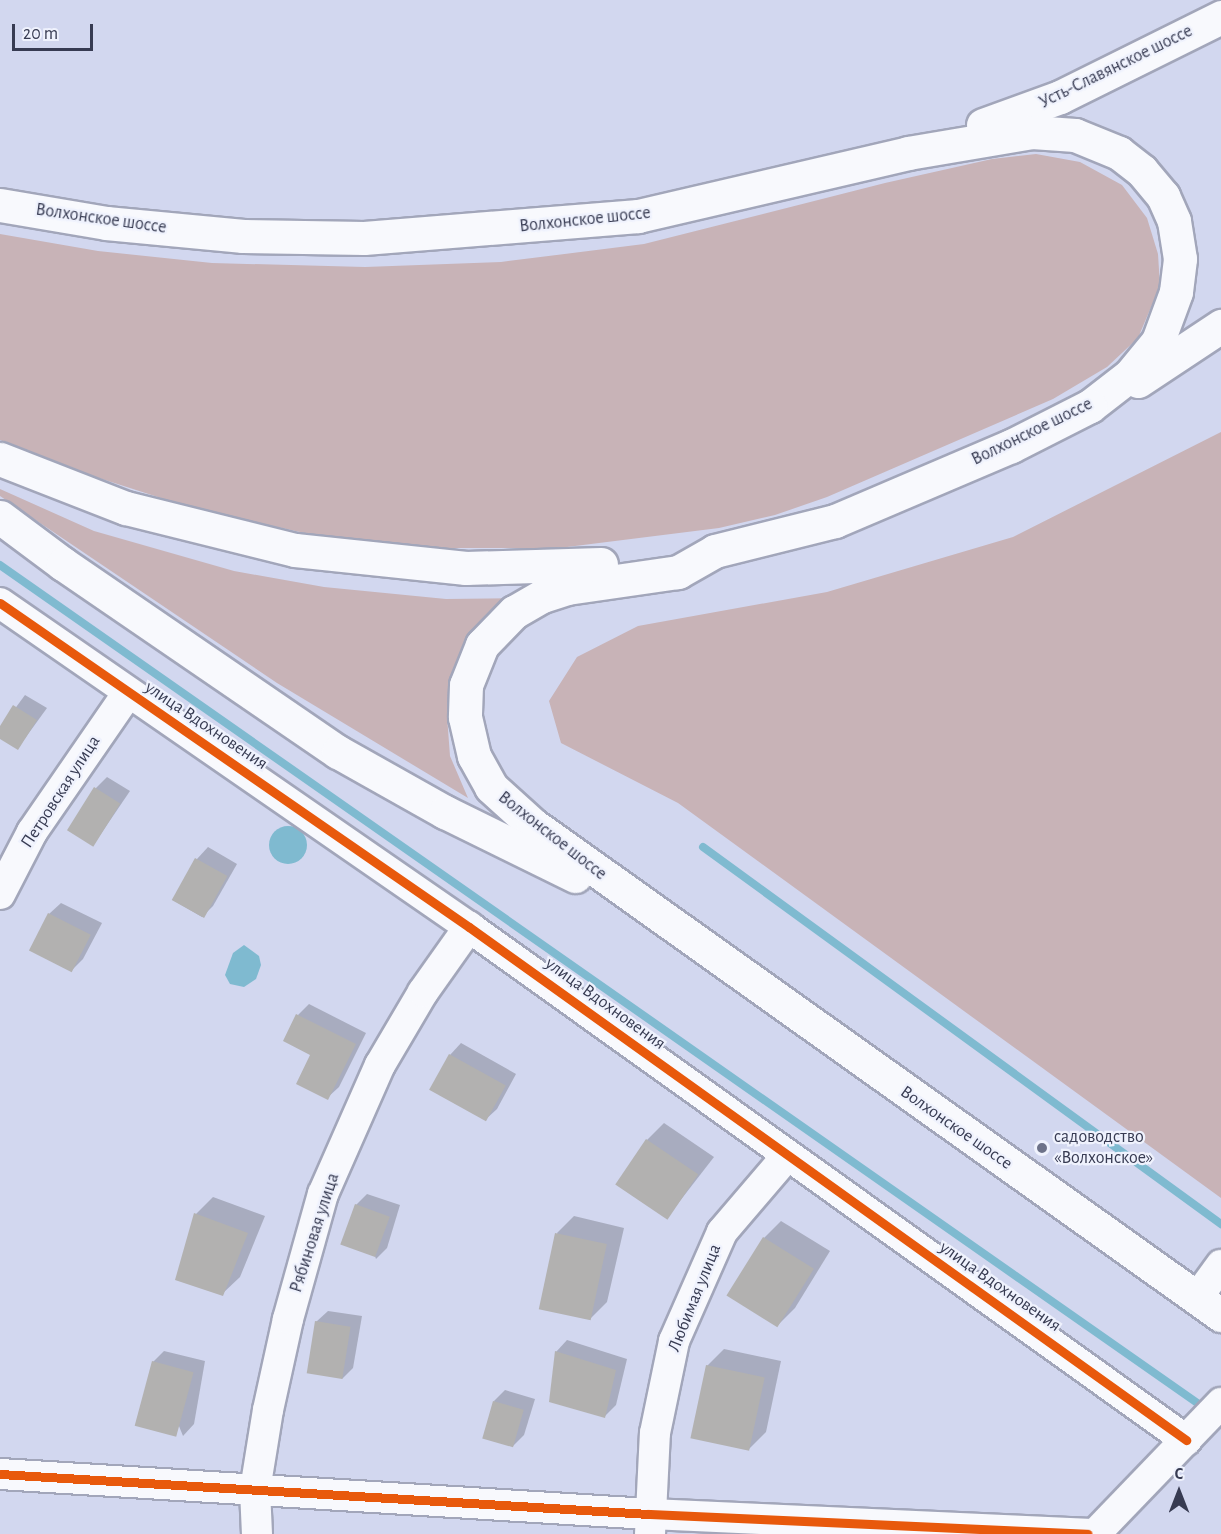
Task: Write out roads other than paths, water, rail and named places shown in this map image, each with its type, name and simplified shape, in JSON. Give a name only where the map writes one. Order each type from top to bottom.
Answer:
[{"type":"main road","name":"Усть-Славянское шоссе","points":[[908,153],[1060,97],[1221,17]]},
{"type":"main road","name":"Волхонское шоссе","points":[[0,205],[106,223],[243,236],[364,238],[638,216],[908,153],[1032,132],[1075,135],[1119,153],[1142,171],[1163,196],[1174,221],[1180,260],[1176,292],[1158,341],[1130,375],[1090,406],[1011,446],[835,521],[715,551],[678,573],[567,588],[542,596],[514,612],[482,645],[466,685],[465,717],[474,756],[491,788],[533,825],[691,941],[1209,1306]]},
{"type":"main road","points":[[1011,446],[1117,395],[1221,326]]},
{"type":"main road","points":[[0,459],[126,508],[295,550],[466,568],[543,568],[715,551]]},
{"type":"main road","name":"Волхонское шоссе","points":[[0,517],[63,564],[338,752],[445,812],[596,886],[691,941]]},
{"type":"street","name":"улица Вдохновения","points":[[0,603],[469,927],[1186,1440]]},
{"type":"street","name":"Петровская улица","points":[[0,894],[32,832],[128,693]]},
{"type":"street","name":"Рябиновая улица","points":[[257,1534],[255,1490],[288,1319],[323,1194],[380,1065],[423,992],[469,927]]},
{"type":"street","name":"Любимая улица","points":[[650,1524],[655,1433],[674,1341],[722,1232],[787,1156]]},
{"type":"street","points":[[1209,1306],[1221,1265]]},
{"type":"street","points":[[1095,1534],[1221,1403]]},
{"type":"street","points":[[0,1474],[255,1490],[650,1524],[1088,1534]]},
{"type":"water","points":[[288,826],[302,831],[307,845],[302,859],[288,864],[274,859],[269,845],[274,831]]},
{"type":"water","points":[[244,945],[259,956],[261,965],[256,979],[244,987],[230,984],[225,975],[233,953]]},
{"type":"waterway","points":[[0,565],[1200,1405]]},
{"type":"waterway","points":[[703,847],[1221,1224]]},
{"type":"place","name":"садоводство «Волхонское»","points":[[1042,1148]]}]
